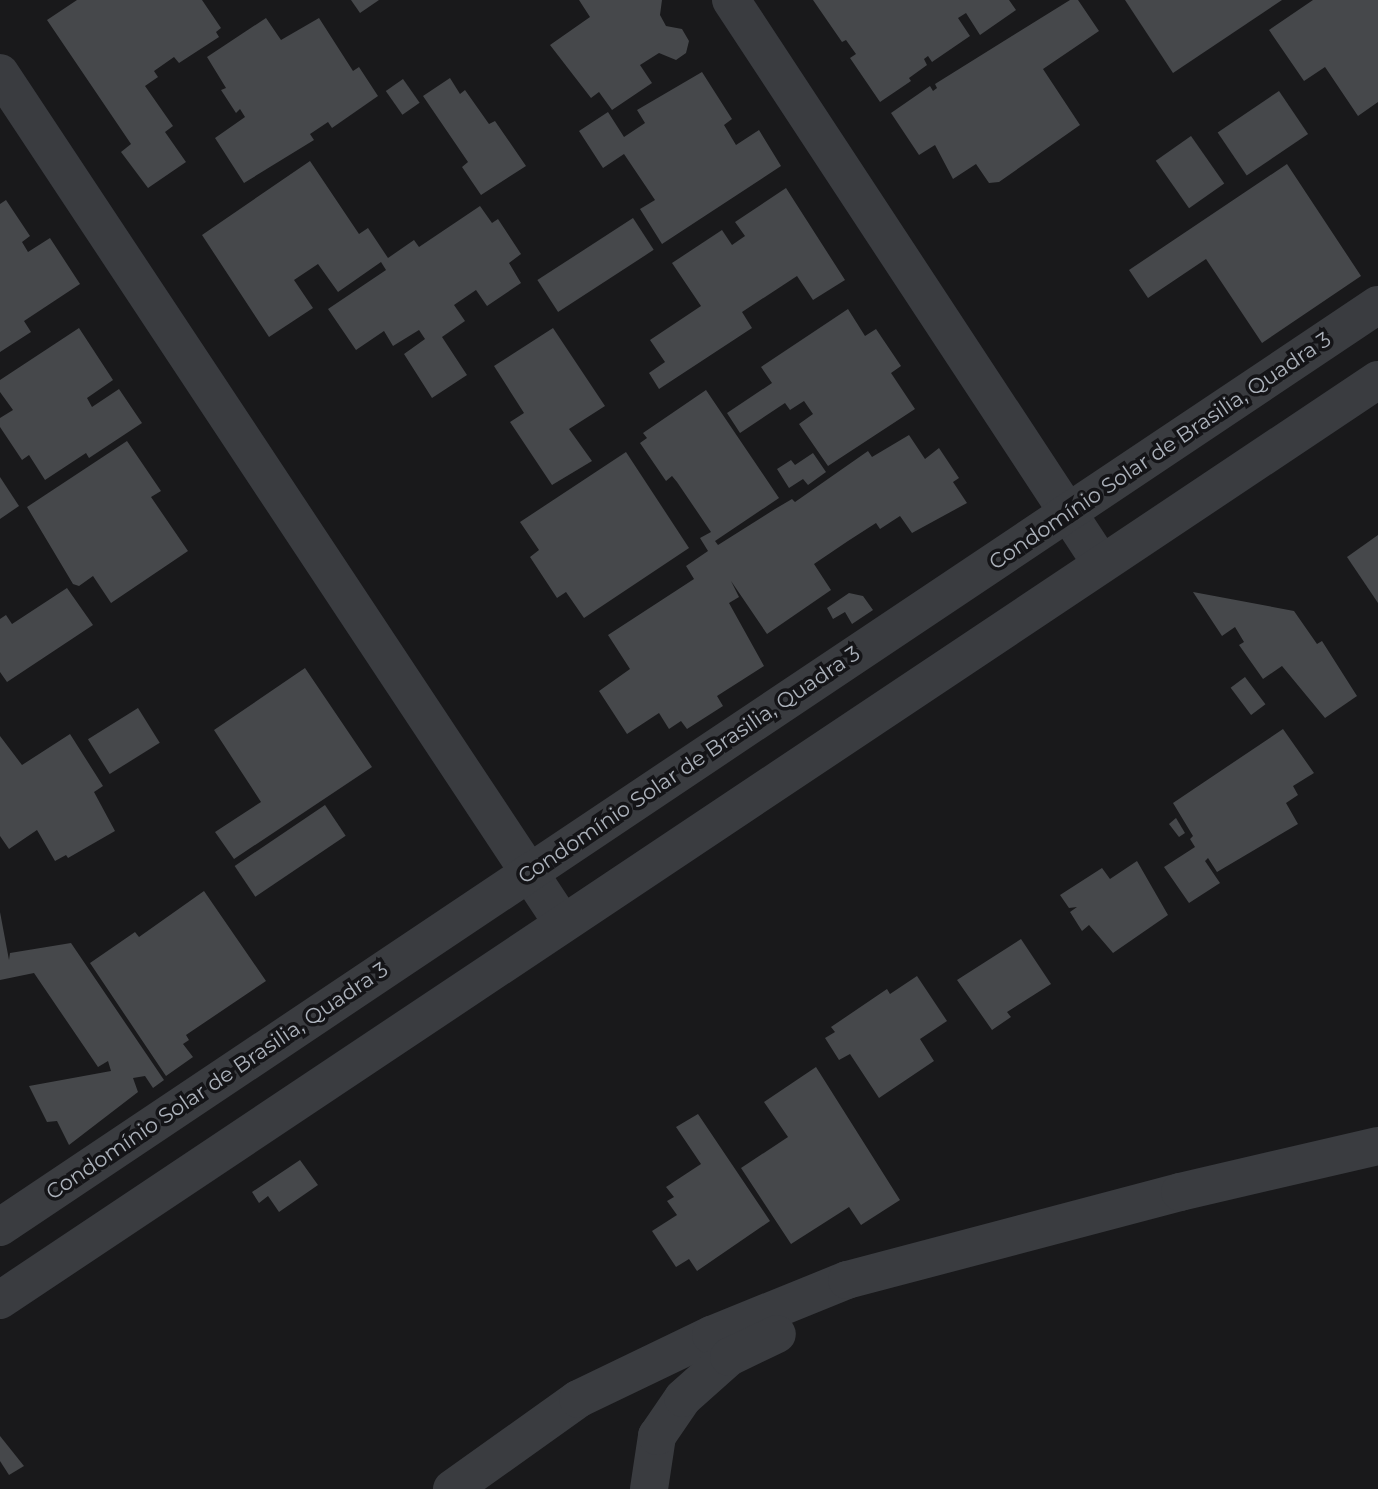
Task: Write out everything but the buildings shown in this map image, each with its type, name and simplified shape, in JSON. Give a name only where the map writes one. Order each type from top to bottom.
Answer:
[{"type":"street","points":[[731,0],[1101,563]]},
{"type":"street","points":[[0,74],[562,922]]},
{"type":"street","name":"Condomínio Solar de Brasilia, Quadra 3","points":[[0,1227],[1378,305]]},
{"type":"street","points":[[0,1300],[562,922],[1378,380]]},
{"type":"street","points":[[452,1489],[578,1399],[711,1335],[847,1280],[1180,1192],[1378,1146]]},
{"type":"street","points":[[649,1489],[657,1436],[683,1398],[729,1357],[950,1253]]}]
